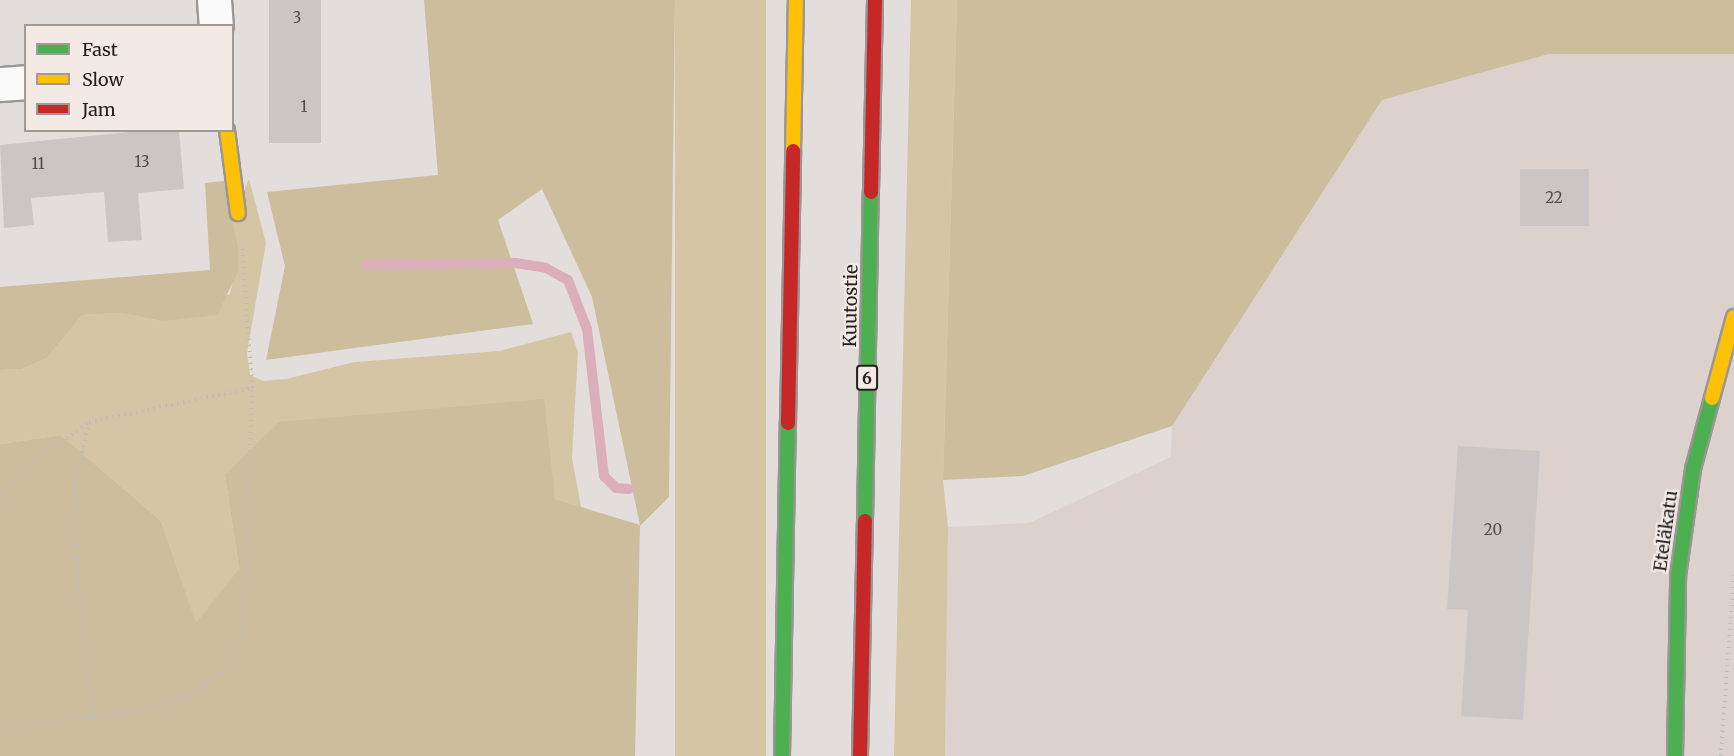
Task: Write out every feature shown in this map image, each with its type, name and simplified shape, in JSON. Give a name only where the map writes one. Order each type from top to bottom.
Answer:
[{"type":"main road","points":[[782,756],[796,0]]},
{"type":"main road","name":"Kuutostie","points":[[860,756],[875,0]]},
{"type":"main road","points":[[227,132],[238,213]]},
{"type":"main road","name":"Eteläkatu","points":[[1675,756],[1678,576],[1693,468],[1734,316]]},
{"type":"street","points":[[214,0],[216,24]]},
{"type":"street","points":[[0,84],[24,82]]},
{"type":"path","points":[[0,727],[92,719],[138,712],[186,697],[224,673],[237,644],[247,565],[252,388],[238,213]]},
{"type":"path","points":[[0,500],[37,459],[89,422],[252,388]]},
{"type":"path","points":[[89,422],[75,488],[75,539],[92,719]]},
{"type":"path","points":[[1721,756],[1734,570]]},
{"type":"shaded area","points":[[424,0],[675,0],[669,497],[640,526],[635,756],[0,756],[0,444],[61,435],[161,521],[196,623],[239,569],[225,475],[279,422],[544,399],[555,499],[640,525],[592,297],[542,189],[498,220],[533,324],[266,360],[285,266],[267,192],[438,175]]},
{"type":"shaded area","points":[[675,0],[766,0],[766,756],[675,756]]},
{"type":"shaded area","points":[[911,0],[957,0],[943,480],[948,528],[945,756],[894,756]]},
{"type":"shaded area","points":[[957,0],[1734,0],[1734,54],[1549,54],[1382,100],[1172,426],[1023,476],[943,480]]},
{"type":"shaded area","points":[[1549,54],[1734,54],[1734,756],[945,756],[948,527],[1029,523],[1171,457],[1172,426],[1382,100]]},
{"type":"shaded area","points":[[249,179],[266,243],[247,353],[250,375],[263,381],[286,379],[355,362],[500,351],[571,332],[578,352],[572,458],[581,507],[555,499],[225,475],[239,570],[196,624],[161,521],[61,435],[0,444],[0,370],[22,369],[47,358],[82,315],[121,313],[162,321],[230,294],[239,252],[231,223]]},
{"type":"shaded area","points":[[224,181],[239,252],[238,272],[217,315],[162,321],[121,313],[82,315],[47,358],[22,369],[0,370],[0,287],[210,270],[205,183]]},
{"type":"building","points":[[269,0],[321,0],[321,143],[269,143]]},
{"type":"building","points":[[130,132],[179,132],[184,189],[138,193],[142,240],[108,242],[104,192],[31,198],[34,225],[4,228],[0,145]]},
{"type":"building","points":[[1520,169],[1589,169],[1589,226],[1520,226]]},
{"type":"building","points":[[1458,446],[1540,451],[1523,720],[1461,716],[1468,610],[1447,609]]},
{"type":"waterway","points":[[366,265],[516,263],[546,268],[568,280],[587,329],[604,476],[616,488],[629,489]]},
{"type":"traffic: fast","points":[[865,521],[871,192]]},
{"type":"traffic: fast","points":[[1675,756],[1678,576],[1693,469],[1712,398]]},
{"type":"traffic: fast","points":[[782,756],[788,423]]},
{"type":"traffic: slow","points":[[793,151],[796,0]]},
{"type":"traffic: slow","points":[[227,132],[238,213]]},
{"type":"traffic: slow","points":[[1712,398],[1734,317]]},
{"type":"traffic: jam","points":[[871,192],[875,0]]},
{"type":"traffic: jam","points":[[788,423],[793,151]]},
{"type":"traffic: jam","points":[[860,756],[865,521]]}]
